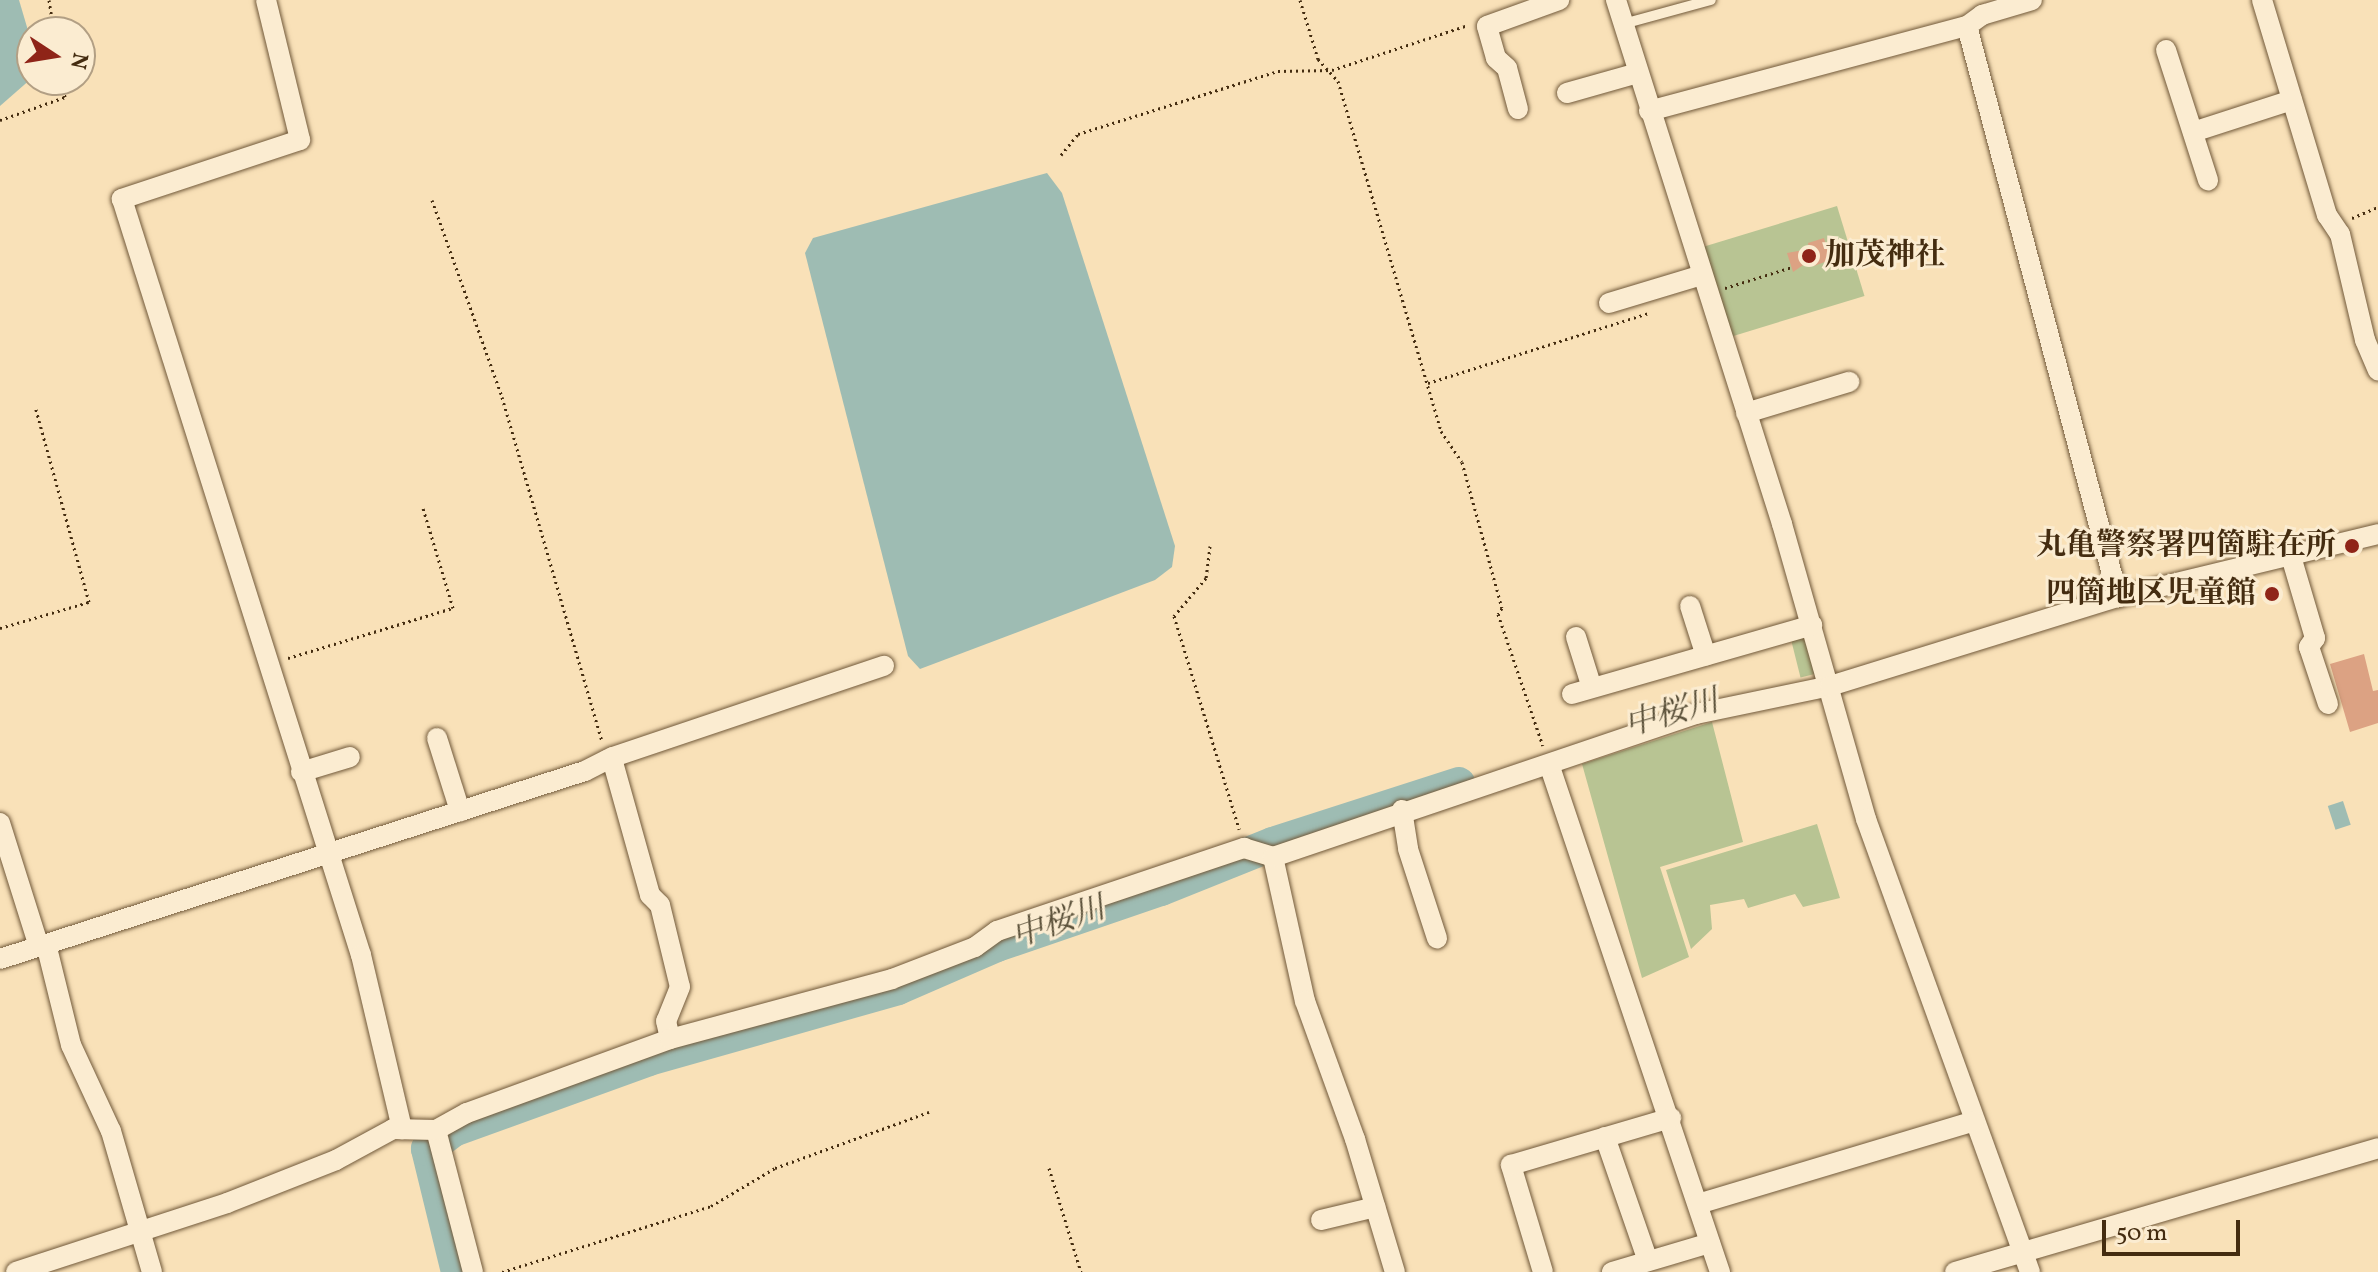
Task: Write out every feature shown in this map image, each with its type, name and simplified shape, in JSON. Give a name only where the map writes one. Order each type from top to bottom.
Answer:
[{"type":"street","points":[[266,0],[300,140],[122,199],[326,853],[361,955],[402,1129]]},
{"type":"street","points":[[1518,109],[1487,26],[1559,0]]},
{"type":"street","points":[[1616,0],[1812,625],[1866,819],[1939,1011],[1974,1121],[2030,1272]]},
{"type":"street","points":[[1649,111],[1967,26],[1982,15],[2032,0]]},
{"type":"street","points":[[2262,0],[2378,370]]},
{"type":"street","points":[[1967,26],[2118,597]]},
{"type":"street","points":[[2166,50],[2208,180]]},
{"type":"street","points":[[1567,93],[1638,73]]},
{"type":"street","points":[[2193,132],[2292,100]]},
{"type":"street","points":[[1609,303],[1705,285]]},
{"type":"street","points":[[1746,413],[1849,382]]},
{"type":"street","points":[[438,1138],[467,1113],[670,1039],[892,979],[975,947],[997,931],[1402,810],[1547,759],[1696,714],[1830,686],[2118,597],[2378,534]]},
{"type":"street","points":[[2290,553],[2315,638],[2309,647],[2328,704]]},
{"type":"street","points":[[1690,606],[1706,656]]},
{"type":"street","points":[[1576,637],[1582,691],[1812,625]]},
{"type":"street","points":[[0,959],[460,811],[884,666]]},
{"type":"street","points":[[437,738],[460,811]]},
{"type":"street","points":[[301,772],[350,757]]},
{"type":"street","points":[[1547,759],[1611,960],[1671,1118],[1720,1272]]},
{"type":"street","points":[[607,760],[614,766],[650,895],[660,905],[680,987],[667,1014],[670,1039]]},
{"type":"street","points":[[1402,810],[1408,849],[1437,938]]},
{"type":"street","points":[[0,823],[43,946],[71,1045],[111,1131],[138,1233],[152,1272]]},
{"type":"street","points":[[1259,853],[1395,1272]]},
{"type":"street","points":[[1543,1272],[1511,1165],[1671,1118]]},
{"type":"street","points":[[1698,1204],[1974,1121]]},
{"type":"street","points":[[16,1272],[227,1203],[402,1129],[438,1138]]},
{"type":"street","points":[[1605,1137],[1648,1261]]},
{"type":"street","points":[[438,1138],[473,1272]]},
{"type":"street","points":[[1955,1272],[2378,1148]]},
{"type":"street","points":[[1321,1220],[1375,1207]]},
{"type":"street","points":[[1612,1272],[1710,1243]]},
{"type":"lane","points":[[1623,24],[1711,0]]},
{"type":"path","points":[[1300,0],[1318,59],[1332,70],[1441,431],[1462,462],[1502,608],[1498,614],[1547,759]]},
{"type":"path","points":[[1061,155],[1078,134],[1278,71],[1332,70],[1475,22],[1487,26]]},
{"type":"path","points":[[0,120],[65,96]]},
{"type":"path","points":[[432,200],[502,397],[607,760]]},
{"type":"path","points":[[2334,226],[2378,207]]},
{"type":"path","points":[[1705,285],[1792,267]]},
{"type":"path","points":[[1428,383],[1664,308]]},
{"type":"path","points":[[0,628],[89,602],[35,406]]},
{"type":"path","points":[[267,664],[453,608],[423,508]]},
{"type":"path","points":[[1210,546],[1206,578],[1174,616],[1259,853]]},
{"type":"path","points":[[502,1272],[711,1206],[775,1168],[929,1112]]},
{"type":"path","points":[[1049,1168],[1081,1272]]},
{"type":"green space","points":[[1837,206],[1864,296],[1728,338],[1700,248]]},
{"type":"green space","points":[[1810,633],[1820,673],[1801,678],[1791,638]]},
{"type":"green space","points":[[1712,722],[1743,842],[1660,867],[1689,957],[1642,978],[1582,764]]},
{"type":"green space","points":[[1817,824],[1840,898],[1803,907],[1795,894],[1748,908],[1744,899],[1710,905],[1712,929],[1691,949],[1666,870]]},
{"type":"water","points":[[0,0],[19,0],[24,16],[16,16],[16,92],[0,106]]},
{"type":"water","points":[[1047,173],[1062,193],[1175,546],[1172,567],[1155,580],[920,669],[908,656],[805,253],[813,238]]},
{"type":"water","points":[[2343,801],[2351,825],[2336,830],[2328,806]]},
{"type":"building","name":"加茂神社","points":[[1824,238],[1830,260],[1814,266],[1812,259],[1793,272],[1787,253],[1809,249],[1808,243]]},
{"type":"building","points":[[2364,654],[2373,691],[2378,690],[2378,723],[2350,732],[2330,664]]},
{"type":"waterway","name":"中桜川","points":[[458,1272],[428,1149],[453,1130],[649,1059],[898,988],[997,945],[1161,889],[1273,844],[1459,784]]},
{"type":"place","name":"加茂神社","points":[[1809,256]]},
{"type":"place","name":"丸亀警察署四箇駐在所","points":[[2352,546]]},
{"type":"place","name":"四箇地区児童館","points":[[2272,594]]}]
